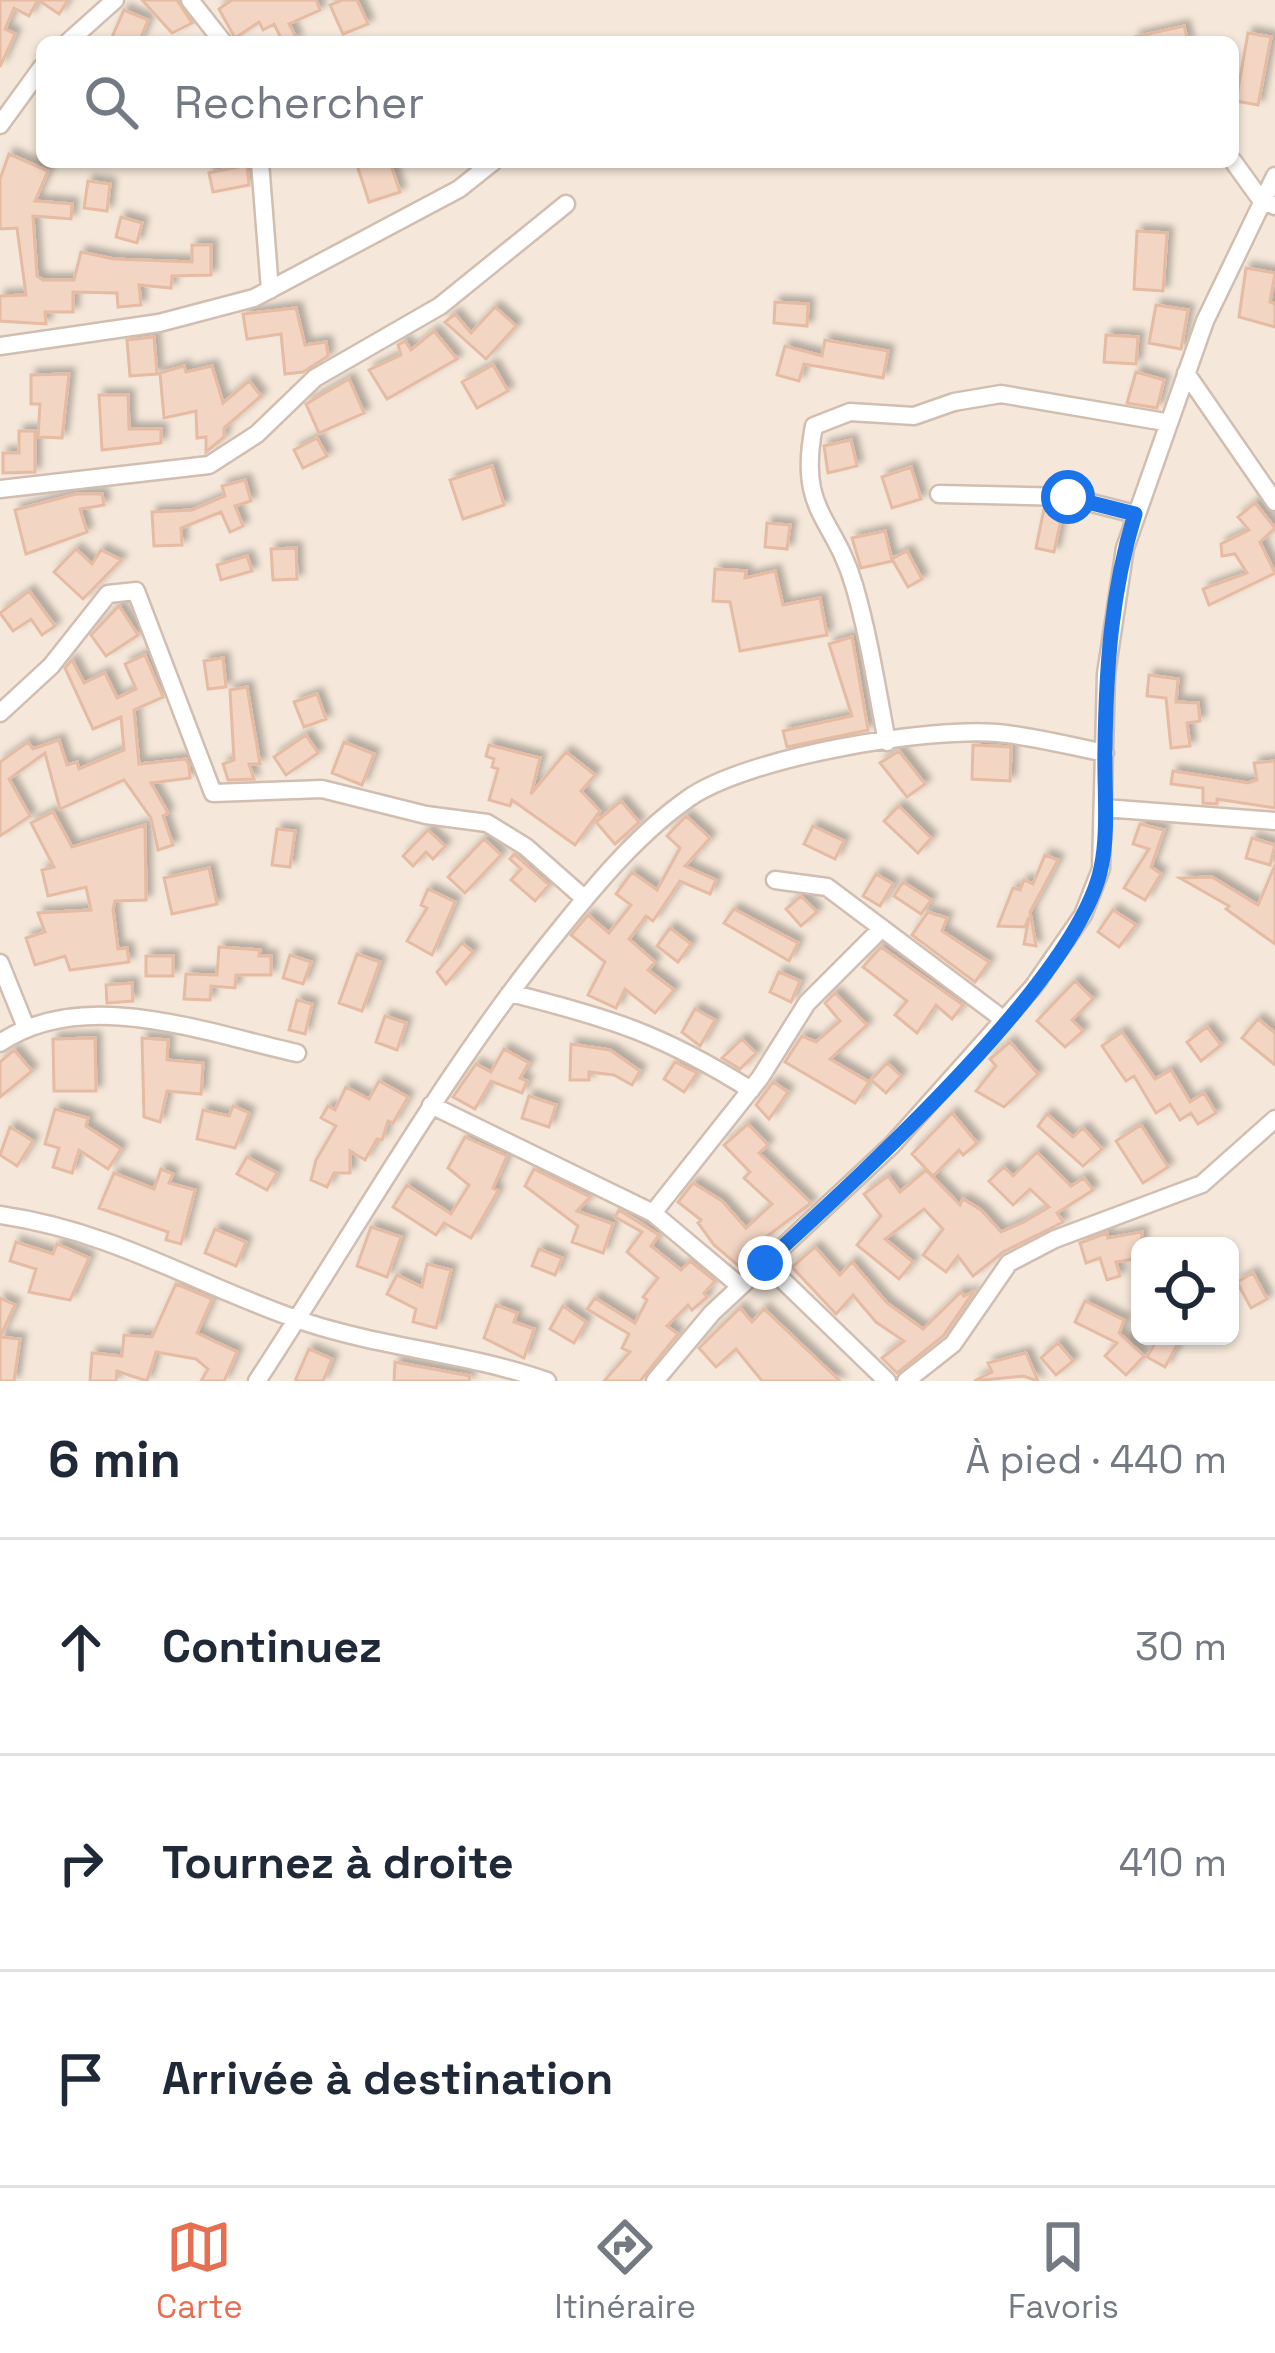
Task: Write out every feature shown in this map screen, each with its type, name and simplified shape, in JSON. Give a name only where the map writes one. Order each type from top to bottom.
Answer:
[{"type":"street","points":[[75,36],[115,0]]},
{"type":"street","points":[[190,0],[218,36]]},
{"type":"street","points":[[0,125],[36,75]]},
{"type":"street","points":[[261,168],[271,290]]},
{"type":"street","points":[[0,346],[159,322],[271,290],[459,189],[485,168]]},
{"type":"street","points":[[1239,168],[1268,203]]},
{"type":"street","points":[[655,1381],[740,1286],[892,1145],[1058,956],[1083,915],[1101,869],[1113,605],[1135,514],[1186,373],[1268,203],[1275,176]]},
{"type":"street","points":[[0,489],[209,465],[257,434],[315,378],[440,306],[566,204]]},
{"type":"street","points":[[1186,373],[1275,502]]},
{"type":"street","points":[[887,742],[853,580],[819,519],[813,495],[807,461],[814,426],[850,412],[914,416],[954,402],[1001,394],[1166,422]]},
{"type":"street","points":[[939,494],[1068,497],[1135,514]]},
{"type":"street","points":[[0,713],[51,666],[108,594],[136,591],[213,794],[322,790],[426,815],[487,823],[526,847],[585,899]]},
{"type":"street","points":[[257,1381],[431,1105],[510,993],[585,899],[691,796],[773,765],[946,733],[997,733],[1105,753]]},
{"type":"street","points":[[1105,808],[1275,821]]},
{"type":"street","points":[[775,880],[827,887],[1004,1020]]},
{"type":"street","points":[[653,1213],[751,1090],[807,1003],[882,928]]},
{"type":"street","points":[[0,964],[26,1025]]},
{"type":"street","points":[[510,993],[622,1021],[677,1044],[751,1090]]},
{"type":"street","points":[[0,1043],[26,1025],[120,1017],[297,1053]]},
{"type":"street","points":[[431,1105],[653,1213],[740,1286]]},
{"type":"street","points":[[906,1381],[953,1344],[992,1281],[1010,1263],[1055,1239],[1202,1184],[1275,1119]]},
{"type":"street","points":[[0,1215],[54,1223],[137,1249],[298,1319],[459,1354],[547,1381]]},
{"type":"street","points":[[765,1263],[887,1381]]},
{"type":"shaded area","points":[[0,0],[1275,0],[1275,1381],[0,1381]]},
{"type":"building","points":[[0,0],[38,0],[29,16],[14,8],[5,29],[15,34],[0,67]]},
{"type":"building","points":[[38,0],[68,0],[59,14]]},
{"type":"building","points":[[142,0],[177,0],[192,23],[172,33]]},
{"type":"building","points":[[232,0],[316,0],[320,10],[289,24],[295,36],[280,36],[274,24],[263,30],[259,22],[234,36],[219,9]]},
{"type":"building","points":[[357,0],[368,24],[343,34],[330,5]]},
{"type":"building","points":[[124,10],[148,20],[141,36],[112,36]]},
{"type":"building","points":[[1184,26],[1186,36],[1139,36]]},
{"type":"building","points":[[1248,33],[1271,37],[1258,105],[1239,102]]},
{"type":"building","points":[[9,154],[48,171],[35,201],[72,204],[71,219],[33,216],[37,276],[43,280],[74,280],[81,252],[114,259],[192,262],[192,245],[211,245],[211,275],[172,276],[171,288],[139,285],[141,305],[118,307],[117,293],[73,292],[73,312],[45,312],[46,324],[0,321],[0,296],[26,295],[17,228],[0,229],[0,179]]},
{"type":"building","points":[[247,168],[249,185],[213,192],[209,173]]},
{"type":"building","points":[[358,168],[392,168],[400,192],[369,202]]},
{"type":"building","points":[[88,181],[110,184],[107,211],[84,208]]},
{"type":"building","points":[[121,217],[142,223],[137,243],[116,237]]},
{"type":"building","points":[[1137,231],[1167,233],[1163,291],[1134,289]]},
{"type":"building","points":[[1246,268],[1275,273],[1270,302],[1275,304],[1275,327],[1239,317]]},
{"type":"building","points":[[775,302],[808,304],[807,326],[774,323]]},
{"type":"building","points":[[1156,305],[1188,310],[1181,349],[1149,343]]},
{"type":"building","points":[[495,307],[516,326],[486,359],[445,322],[455,314],[471,333]]},
{"type":"building","points":[[296,308],[305,345],[326,342],[328,356],[303,372],[285,374],[281,334],[247,339],[243,314]]},
{"type":"building","points":[[434,331],[457,359],[387,399],[369,370],[401,355],[398,345],[405,341],[411,350]]},
{"type":"building","points":[[1106,335],[1138,337],[1136,364],[1104,362]]},
{"type":"building","points":[[154,337],[157,374],[130,376],[127,340]]},
{"type":"building","points":[[825,340],[888,351],[883,378],[804,364],[799,381],[777,375],[785,346],[822,356]]},
{"type":"building","points":[[493,365],[508,391],[477,408],[462,382]]},
{"type":"building","points":[[184,366],[186,372],[212,366],[223,403],[249,381],[261,396],[224,428],[224,437],[206,452],[206,437],[197,438],[196,411],[164,418],[160,373]]},
{"type":"building","points":[[1136,372],[1164,380],[1157,408],[1127,403]]},
{"type":"building","points":[[69,374],[62,438],[38,437],[40,404],[31,404],[31,375]]},
{"type":"building","points":[[349,379],[364,413],[319,433],[306,404]]},
{"type":"building","points":[[99,395],[128,395],[129,429],[161,429],[161,443],[102,450]]},
{"type":"building","points":[[19,431],[35,431],[35,472],[3,473],[3,453],[19,453]]},
{"type":"building","points":[[317,438],[327,456],[303,468],[294,450]]},
{"type":"building","points":[[851,440],[857,466],[828,473],[824,446]]},
{"type":"building","points":[[492,466],[504,505],[463,519],[450,480]]},
{"type":"building","points":[[911,467],[921,499],[892,508],[882,477]]},
{"type":"building","points":[[245,480],[251,501],[235,506],[243,526],[230,532],[221,512],[181,528],[182,545],[154,546],[152,512],[192,510],[225,496],[222,486]]},
{"type":"building","points":[[76,494],[102,494],[104,505],[80,509],[87,532],[26,554],[15,510]]},
{"type":"building","points":[[1255,503],[1275,528],[1260,542],[1275,573],[1209,605],[1203,589],[1247,573],[1235,554],[1222,556],[1221,544],[1249,530],[1238,517]]},
{"type":"building","points":[[1044,509],[1063,510],[1054,552],[1036,548]]},
{"type":"building","points":[[767,523],[790,525],[787,549],[765,547]]},
{"type":"building","points":[[885,531],[892,561],[861,568],[852,538]]},
{"type":"building","points":[[296,548],[297,579],[273,580],[271,549]]},
{"type":"building","points":[[76,549],[92,564],[101,550],[121,560],[83,599],[54,572]]},
{"type":"building","points":[[907,551],[922,579],[908,587],[892,559]]},
{"type":"building","points":[[247,556],[252,571],[221,580],[217,565]]},
{"type":"building","points":[[715,569],[746,571],[745,578],[775,571],[783,605],[820,598],[827,635],[740,651],[730,602],[713,601]]},
{"type":"building","points":[[29,591],[55,626],[42,635],[31,619],[13,631],[0,613]]},
{"type":"building","points":[[119,606],[138,635],[106,656],[91,635]]},
{"type":"building","points":[[852,637],[868,730],[787,747],[783,731],[852,716],[829,644]]},
{"type":"building","points":[[145,655],[163,697],[134,710],[139,764],[186,759],[189,765],[190,778],[151,783],[168,813],[163,816],[173,845],[158,850],[151,818],[124,780],[60,809],[45,753],[9,779],[30,816],[0,836],[0,762],[28,742],[33,749],[59,740],[67,765],[77,762],[79,769],[124,750],[121,717],[93,729],[65,668],[72,660],[84,683],[105,673],[117,698],[136,689],[125,664]]},
{"type":"building","points":[[223,658],[226,687],[208,689],[204,661]]},
{"type":"building","points":[[1149,675],[1178,679],[1176,702],[1198,703],[1200,721],[1187,723],[1190,746],[1171,748],[1166,698],[1147,696]]},
{"type":"building","points":[[247,687],[260,764],[249,764],[254,779],[228,780],[223,764],[234,760],[230,690]]},
{"type":"building","points":[[317,694],[326,719],[304,727],[294,702]]},
{"type":"building","points":[[306,735],[318,753],[286,775],[274,757]]},
{"type":"building","points":[[344,742],[374,754],[362,785],[332,773]]},
{"type":"building","points":[[489,745],[540,758],[531,794],[566,752],[595,775],[581,791],[600,811],[575,845],[512,800],[510,806],[489,800],[498,769],[492,767],[494,759],[486,756]]},
{"type":"building","points":[[973,745],[1011,747],[1010,781],[972,779]]},
{"type":"building","points":[[899,751],[925,784],[907,797],[880,763]]},
{"type":"building","points":[[1275,761],[1275,808],[1217,799],[1217,804],[1203,803],[1203,788],[1171,784],[1173,771],[1248,783],[1257,780],[1254,763]]},
{"type":"building","points":[[621,801],[639,822],[615,844],[596,822]]},
{"type":"building","points":[[899,806],[931,838],[918,853],[884,821]]},
{"type":"building","points":[[53,812],[72,847],[145,825],[146,900],[115,901],[113,909],[118,949],[127,948],[129,962],[70,970],[65,956],[35,965],[26,938],[45,932],[38,913],[91,910],[86,887],[48,896],[42,870],[54,867],[31,823]]},
{"type":"building","points":[[686,816],[710,838],[685,866],[716,880],[710,894],[680,881],[653,921],[646,916],[629,939],[655,962],[648,970],[674,990],[655,1013],[625,989],[616,1008],[588,995],[605,962],[571,935],[588,915],[609,933],[631,905],[616,894],[632,872],[657,890],[680,848],[667,836]]},
{"type":"building","points":[[1140,824],[1164,830],[1151,867],[1161,874],[1145,900],[1124,888],[1149,849],[1133,844]]},
{"type":"building","points":[[813,826],[844,841],[835,859],[804,844]]},
{"type":"building","points":[[277,829],[295,831],[290,867],[272,865]]},
{"type":"building","points":[[428,830],[445,846],[433,859],[426,852],[413,866],[403,856]]},
{"type":"building","points":[[1252,838],[1275,845],[1270,865],[1246,858]]},
{"type":"building","points":[[484,839],[501,855],[465,893],[448,877]]},
{"type":"building","points":[[514,854],[549,885],[535,901],[511,880],[521,869],[510,859]]},
{"type":"building","points":[[1045,855],[1058,860],[1030,912],[1036,946],[1024,944],[1029,917],[1025,927],[998,926],[1013,888],[1020,890],[1024,880],[1033,884]]},
{"type":"building","points":[[1275,865],[1275,944],[1226,909],[1229,906],[1180,878],[1212,877],[1258,905]]},
{"type":"building","points":[[209,868],[217,904],[172,914],[164,878]]},
{"type":"building","points":[[876,874],[893,884],[880,906],[863,896]]},
{"type":"building","points":[[903,882],[931,900],[921,914],[894,896]]},
{"type":"building","points":[[428,889],[455,902],[432,955],[407,941],[427,908],[421,905]]},
{"type":"building","points":[[801,896],[817,912],[801,926],[786,909]]},
{"type":"building","points":[[734,909],[798,943],[789,961],[724,923]]},
{"type":"building","points":[[1113,910],[1136,925],[1119,947],[1098,932]]},
{"type":"building","points":[[928,912],[947,918],[942,931],[989,962],[975,982],[912,935]]},
{"type":"building","points":[[670,928],[691,944],[678,962],[657,946]]},
{"type":"building","points":[[462,943],[473,952],[446,984],[437,972]]},
{"type":"building","points":[[219,947],[260,950],[259,956],[271,956],[271,975],[236,975],[235,988],[211,986],[210,1000],[184,999],[186,974],[217,975]]},
{"type":"building","points":[[881,947],[963,1005],[952,1019],[936,1005],[917,1033],[895,1015],[907,1001],[863,967]]},
{"type":"building","points":[[357,954],[380,962],[362,1011],[339,1003]]},
{"type":"building","points":[[290,955],[311,962],[303,984],[283,978]]},
{"type":"building","points":[[146,956],[173,956],[173,976],[146,976]]},
{"type":"building","points":[[779,972],[800,981],[791,1002],[770,992]]},
{"type":"building","points":[[1075,981],[1093,999],[1072,1020],[1083,1031],[1065,1047],[1037,1021]]},
{"type":"building","points":[[132,983],[133,1001],[107,1003],[106,985]]},
{"type":"building","points":[[835,993],[867,1025],[830,1059],[869,1082],[855,1103],[785,1062],[802,1036],[816,1042],[840,1021],[825,1003]]},
{"type":"building","points":[[297,1000],[312,1004],[305,1034],[289,1030]]},
{"type":"building","points":[[695,1009],[715,1020],[700,1046],[682,1032]]},
{"type":"building","points":[[385,1016],[406,1023],[397,1050],[376,1042]]},
{"type":"building","points":[[1258,1019],[1275,1033],[1275,1065],[1242,1038]]},
{"type":"building","points":[[1207,1027],[1221,1045],[1201,1061],[1187,1042]]},
{"type":"building","points":[[1122,1032],[1155,1079],[1171,1070],[1190,1102],[1204,1093],[1216,1113],[1198,1124],[1191,1113],[1180,1120],[1170,1104],[1156,1113],[1134,1076],[1126,1081],[1102,1046]]},
{"type":"building","points":[[95,1038],[96,1091],[54,1091],[53,1039]]},
{"type":"building","points":[[142,1038],[168,1040],[167,1060],[203,1063],[201,1094],[167,1091],[160,1122],[144,1117]]},
{"type":"building","points":[[742,1039],[756,1053],[740,1069],[722,1058]]},
{"type":"building","points":[[1010,1042],[1038,1074],[1004,1107],[976,1091],[996,1066],[990,1059]]},
{"type":"building","points":[[571,1044],[610,1050],[640,1071],[632,1085],[614,1075],[589,1072],[589,1080],[570,1080]]},
{"type":"building","points":[[504,1049],[529,1063],[520,1078],[527,1081],[522,1093],[491,1081],[475,1109],[453,1097],[476,1064],[491,1072]]},
{"type":"building","points":[[14,1050],[32,1071],[0,1097],[0,1062]]},
{"type":"building","points":[[675,1062],[697,1073],[684,1092],[664,1079]]},
{"type":"building","points":[[887,1063],[901,1076],[886,1093],[871,1080]]},
{"type":"building","points":[[379,1081],[408,1097],[393,1123],[388,1121],[382,1140],[377,1139],[365,1160],[350,1151],[350,1173],[334,1173],[327,1187],[311,1180],[316,1160],[336,1126],[321,1118],[328,1106],[335,1110],[346,1087],[369,1099]]},
{"type":"building","points":[[773,1082],[788,1092],[769,1119],[756,1105]]},
{"type":"building","points":[[529,1096],[556,1105],[549,1127],[522,1118]]},
{"type":"building","points":[[233,1106],[249,1113],[235,1148],[197,1139],[203,1110],[229,1116]]},
{"type":"building","points":[[55,1109],[88,1118],[86,1126],[121,1149],[108,1169],[79,1150],[72,1173],[53,1167],[59,1148],[45,1144]]},
{"type":"building","points":[[952,1113],[977,1143],[963,1155],[959,1150],[933,1176],[912,1154]]},
{"type":"building","points":[[1047,1114],[1073,1137],[1083,1128],[1102,1149],[1083,1166],[1038,1126]]},
{"type":"building","points":[[748,1124],[768,1145],[759,1153],[811,1203],[766,1237],[740,1267],[714,1245],[698,1223],[701,1220],[678,1202],[693,1183],[722,1201],[746,1228],[772,1204],[744,1178],[750,1172],[724,1145]]},
{"type":"building","points":[[1141,1125],[1168,1167],[1143,1183],[1116,1141]]},
{"type":"building","points":[[10,1127],[33,1141],[17,1166],[0,1155]]},
{"type":"building","points":[[465,1137],[507,1156],[493,1188],[498,1191],[471,1238],[444,1223],[436,1235],[393,1207],[407,1185],[451,1214],[469,1185],[448,1168]]},
{"type":"building","points":[[1037,1152],[1071,1186],[1084,1178],[1093,1190],[1057,1213],[1063,1222],[1003,1252],[973,1276],[958,1256],[946,1272],[923,1255],[943,1229],[924,1209],[885,1239],[913,1262],[899,1279],[857,1245],[881,1216],[864,1194],[888,1176],[900,1192],[926,1170],[960,1205],[963,1199],[981,1210],[1001,1232],[1024,1222],[1049,1207],[1030,1189],[1013,1205],[989,1181],[1004,1167],[1013,1176]]},
{"type":"building","points":[[247,1157],[277,1173],[267,1190],[237,1174]]},
{"type":"building","points":[[161,1169],[173,1174],[169,1183],[195,1190],[181,1244],[166,1240],[168,1232],[99,1208],[114,1173],[154,1189]]},
{"type":"building","points":[[534,1169],[590,1197],[577,1211],[613,1224],[603,1253],[572,1242],[578,1226],[525,1186]]},
{"type":"building","points":[[619,1210],[659,1235],[651,1246],[681,1270],[690,1261],[715,1281],[704,1293],[707,1297],[692,1310],[688,1305],[667,1326],[678,1334],[640,1381],[604,1381],[630,1352],[622,1348],[629,1334],[587,1309],[595,1298],[635,1323],[647,1300],[643,1297],[658,1278],[627,1252],[642,1232],[615,1217]]},
{"type":"building","points":[[371,1227],[401,1237],[387,1277],[357,1266]]},
{"type":"building","points":[[215,1229],[246,1242],[236,1266],[205,1253]]},
{"type":"building","points":[[1142,1232],[1142,1237],[1131,1237],[1131,1260],[1116,1262],[1120,1276],[1107,1280],[1100,1258],[1086,1263],[1080,1243],[1107,1233],[1108,1238]]},
{"type":"building","points":[[16,1242],[53,1254],[57,1244],[89,1258],[70,1300],[29,1292],[36,1269],[10,1261]]},
{"type":"building","points":[[815,1247],[840,1275],[852,1262],[887,1303],[923,1329],[961,1292],[964,1296],[974,1291],[943,1336],[897,1373],[882,1358],[904,1341],[876,1322],[853,1295],[836,1314],[792,1267]]},
{"type":"building","points":[[539,1249],[562,1258],[555,1275],[532,1266]]},
{"type":"building","points":[[427,1264],[451,1270],[436,1328],[413,1322],[416,1309],[387,1294],[397,1275],[422,1287]]},
{"type":"building","points":[[1253,1273],[1267,1299],[1251,1308],[1239,1281]]},
{"type":"building","points":[[176,1284],[212,1299],[197,1333],[237,1352],[224,1381],[201,1381],[208,1369],[196,1359],[156,1352],[147,1381],[117,1371],[116,1381],[90,1381],[92,1353],[122,1356],[124,1335],[152,1337]]},
{"type":"building","points":[[0,1298],[15,1305],[0,1337]]},
{"type":"building","points":[[1085,1301],[1124,1320],[1119,1333],[1144,1356],[1126,1375],[1105,1356],[1117,1343],[1075,1322]]},
{"type":"building","points":[[496,1305],[517,1313],[514,1322],[534,1329],[524,1358],[484,1338]]},
{"type":"building","points":[[563,1306],[586,1322],[574,1343],[550,1329]]},
{"type":"building","points":[[740,1308],[752,1322],[764,1309],[840,1381],[762,1381],[736,1349],[716,1367],[699,1348]]},
{"type":"building","points":[[0,1337],[20,1339],[14,1381],[0,1381]]},
{"type":"building","points":[[1058,1343],[1073,1361],[1056,1375],[1041,1358]]},
{"type":"building","points":[[1154,1345],[1177,1345],[1165,1367],[1147,1357]]},
{"type":"building","points":[[309,1349],[332,1359],[323,1381],[295,1381]]},
{"type":"building","points":[[1026,1353],[1038,1381],[1023,1376],[974,1381],[992,1372],[988,1363]]},
{"type":"building","points":[[395,1362],[470,1376],[469,1381],[394,1381]]},
{"type":"route","points":[[765,1263],[892,1145],[1033,987],[1083,915],[1101,869],[1109,639],[1135,514],[1068,497]]}]
